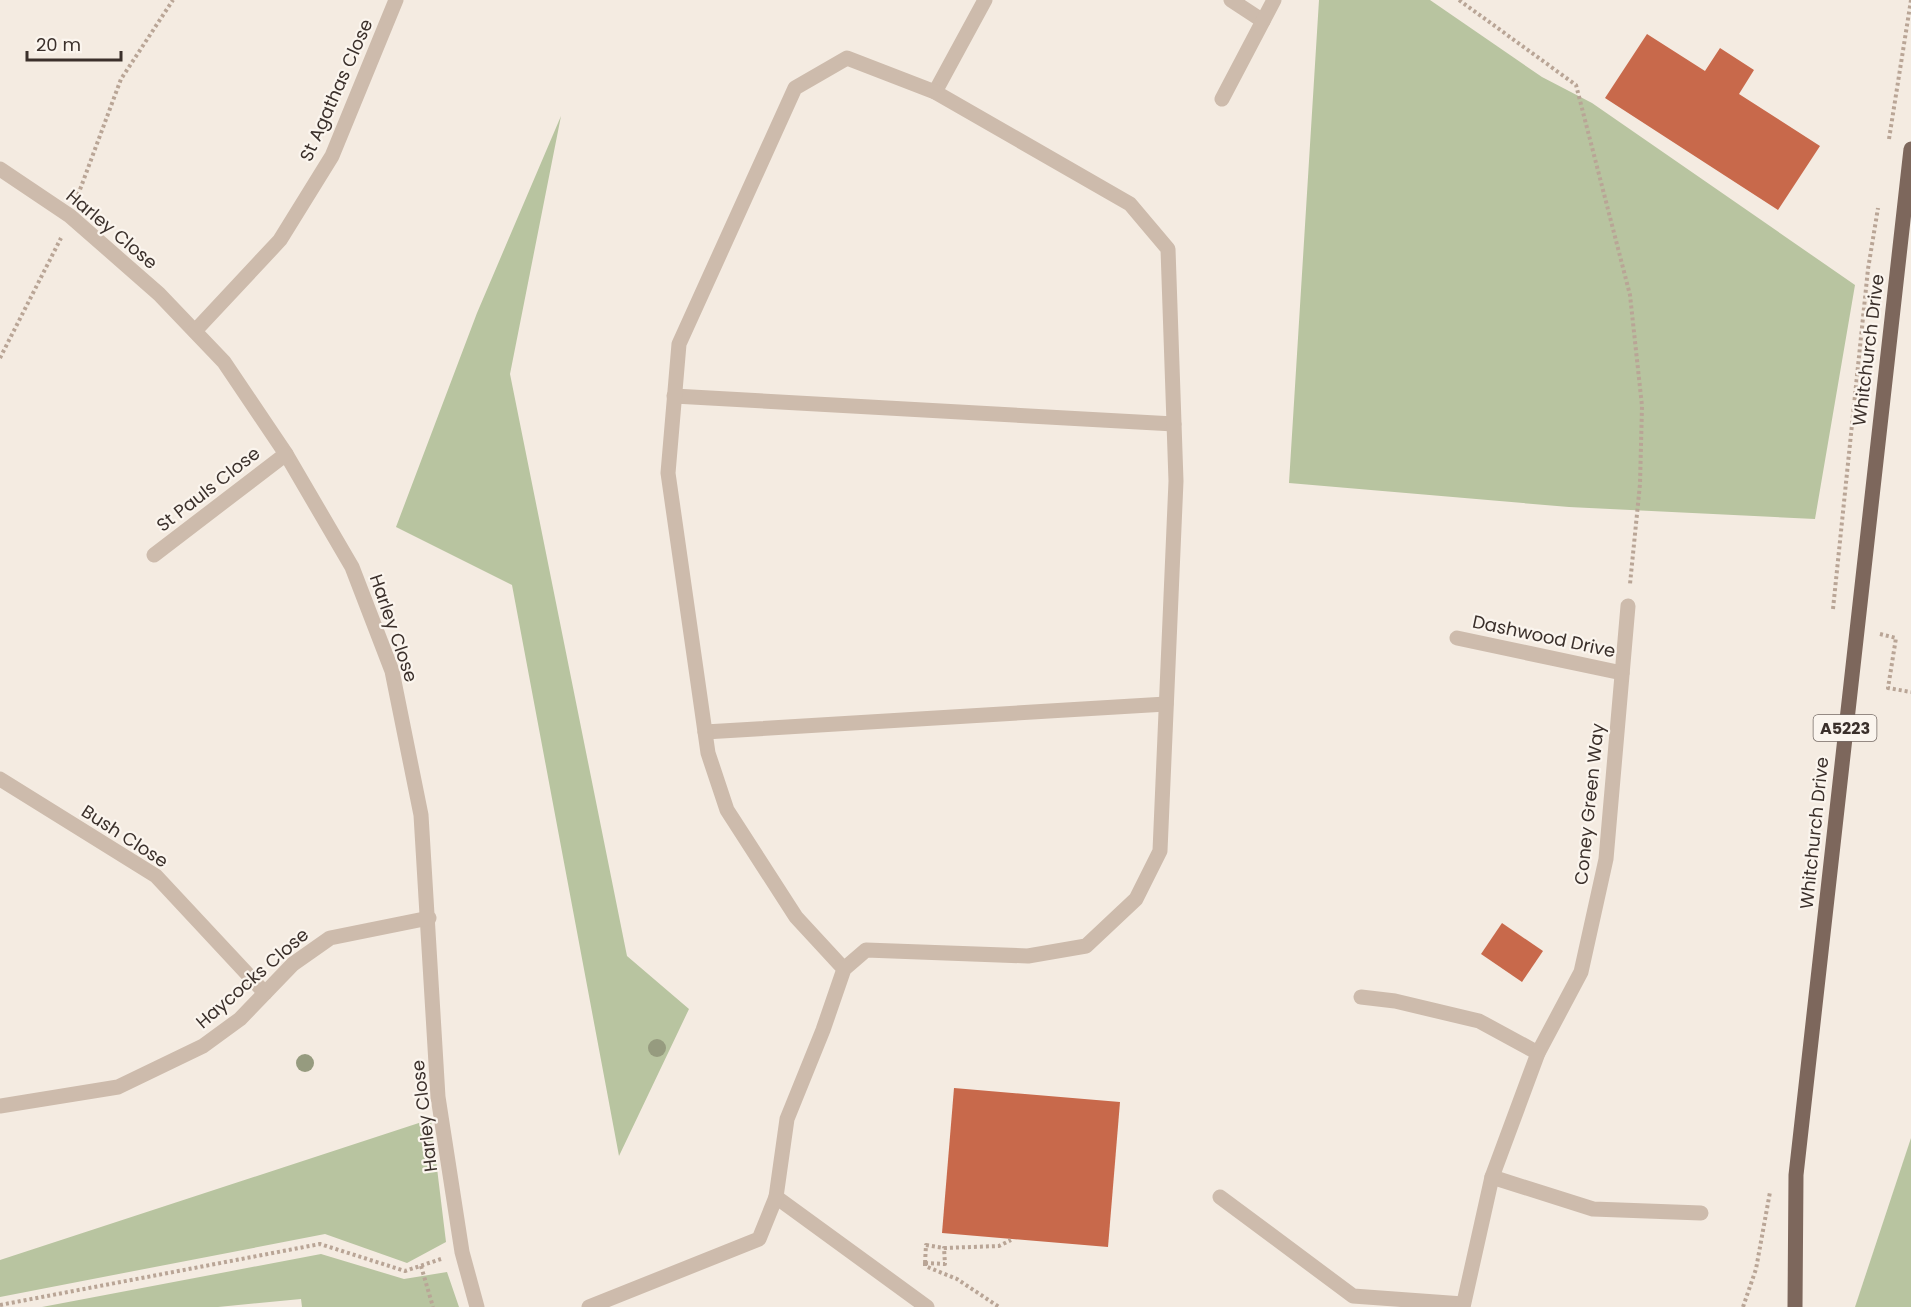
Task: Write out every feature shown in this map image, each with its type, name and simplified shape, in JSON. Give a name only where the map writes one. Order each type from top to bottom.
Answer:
[{"type":"main road","name":"Whitchurch Drive","points":[[1796,1307],[1796,1175],[1911,149]]},
{"type":"street","name":"St Agathas Close","points":[[195,331],[280,240],[332,156],[396,0]]},
{"type":"street","points":[[934,92],[985,0]]},
{"type":"street","points":[[1231,0],[1263,21]]},
{"type":"street","points":[[1222,99],[1274,0]]},
{"type":"street","points":[[589,1307],[759,1239],[776,1197],[787,1119],[823,1030],[844,969],[866,950],[1028,956],[1086,945],[1136,899],[1160,851],[1176,481],[1168,249],[1130,204],[934,92],[847,58],[795,88],[679,344],[668,473],[708,753],[727,810],[796,917],[844,969]]},
{"type":"street","name":"Harley Close","points":[[0,169],[70,216],[159,294],[224,362],[286,454],[352,567],[392,671],[421,815],[438,1097],[462,1252],[477,1307]]},
{"type":"street","points":[[674,396],[1174,424]]},
{"type":"street","name":"St Pauls Close","points":[[154,555],[286,454]]},
{"type":"street","name":"Coney Green Way","points":[[1463,1306],[1492,1177],[1538,1053],[1581,972],[1584,960],[1606,860],[1628,606]]},
{"type":"street","name":"Dashwood Drive","points":[[1457,638],[1622,673]]},
{"type":"street","points":[[705,732],[1166,704]]},
{"type":"street","name":"Bush Close","points":[[0,779],[156,876],[265,993]]},
{"type":"street","name":"Haycocks Close","points":[[0,1106],[118,1087],[203,1046],[240,1019],[293,964],[330,938],[429,918]]},
{"type":"street","points":[[1361,997],[1395,1001],[1479,1022],[1538,1053]]},
{"type":"street","points":[[1492,1177],[1593,1209],[1701,1213]]},
{"type":"street","points":[[776,1197],[927,1307]]},
{"type":"street","points":[[1220,1197],[1353,1296],[1463,1306]]},
{"type":"path","points":[[0,358],[45,272],[70,216],[121,79],[172,0]]},
{"type":"path","points":[[1459,0],[1576,86],[1629,295],[1642,406],[1640,484],[1628,606]]},
{"type":"path","points":[[999,1307],[957,1279],[925,1266],[926,1245],[944,1248],[999,1246],[1011,1240]]},
{"type":"path","points":[[0,1305],[320,1244],[405,1271],[462,1252]]},
{"type":"path","points":[[925,1263],[945,1264],[944,1248]]},
{"type":"path","points":[[421,1266],[433,1307]]},
{"type":"green space","points":[[1319,0],[1430,0],[1542,77],[1592,103],[1855,285],[1815,519],[1569,507],[1289,483]]},
{"type":"green space","points":[[561,116],[510,374],[627,956],[689,1009],[619,1156],[512,585],[396,527],[477,313]]},
{"type":"green space","points":[[431,1119],[446,1242],[407,1263],[325,1234],[0,1297],[0,1260]]},
{"type":"green space","points":[[1911,1138],[1911,1307],[1855,1307]]},
{"type":"green space","points":[[321,1254],[404,1279],[447,1272],[459,1307],[302,1307],[301,1299],[218,1307],[42,1307]]},
{"type":"building","points":[[1647,34],[1705,71],[1720,48],[1754,70],[1739,94],[1820,146],[1778,210],[1605,98]]},
{"type":"building","points":[[1502,923],[1543,951],[1522,982],[1481,954]]},
{"type":"building","points":[[954,1088],[1120,1102],[1108,1247],[942,1233]]}]
